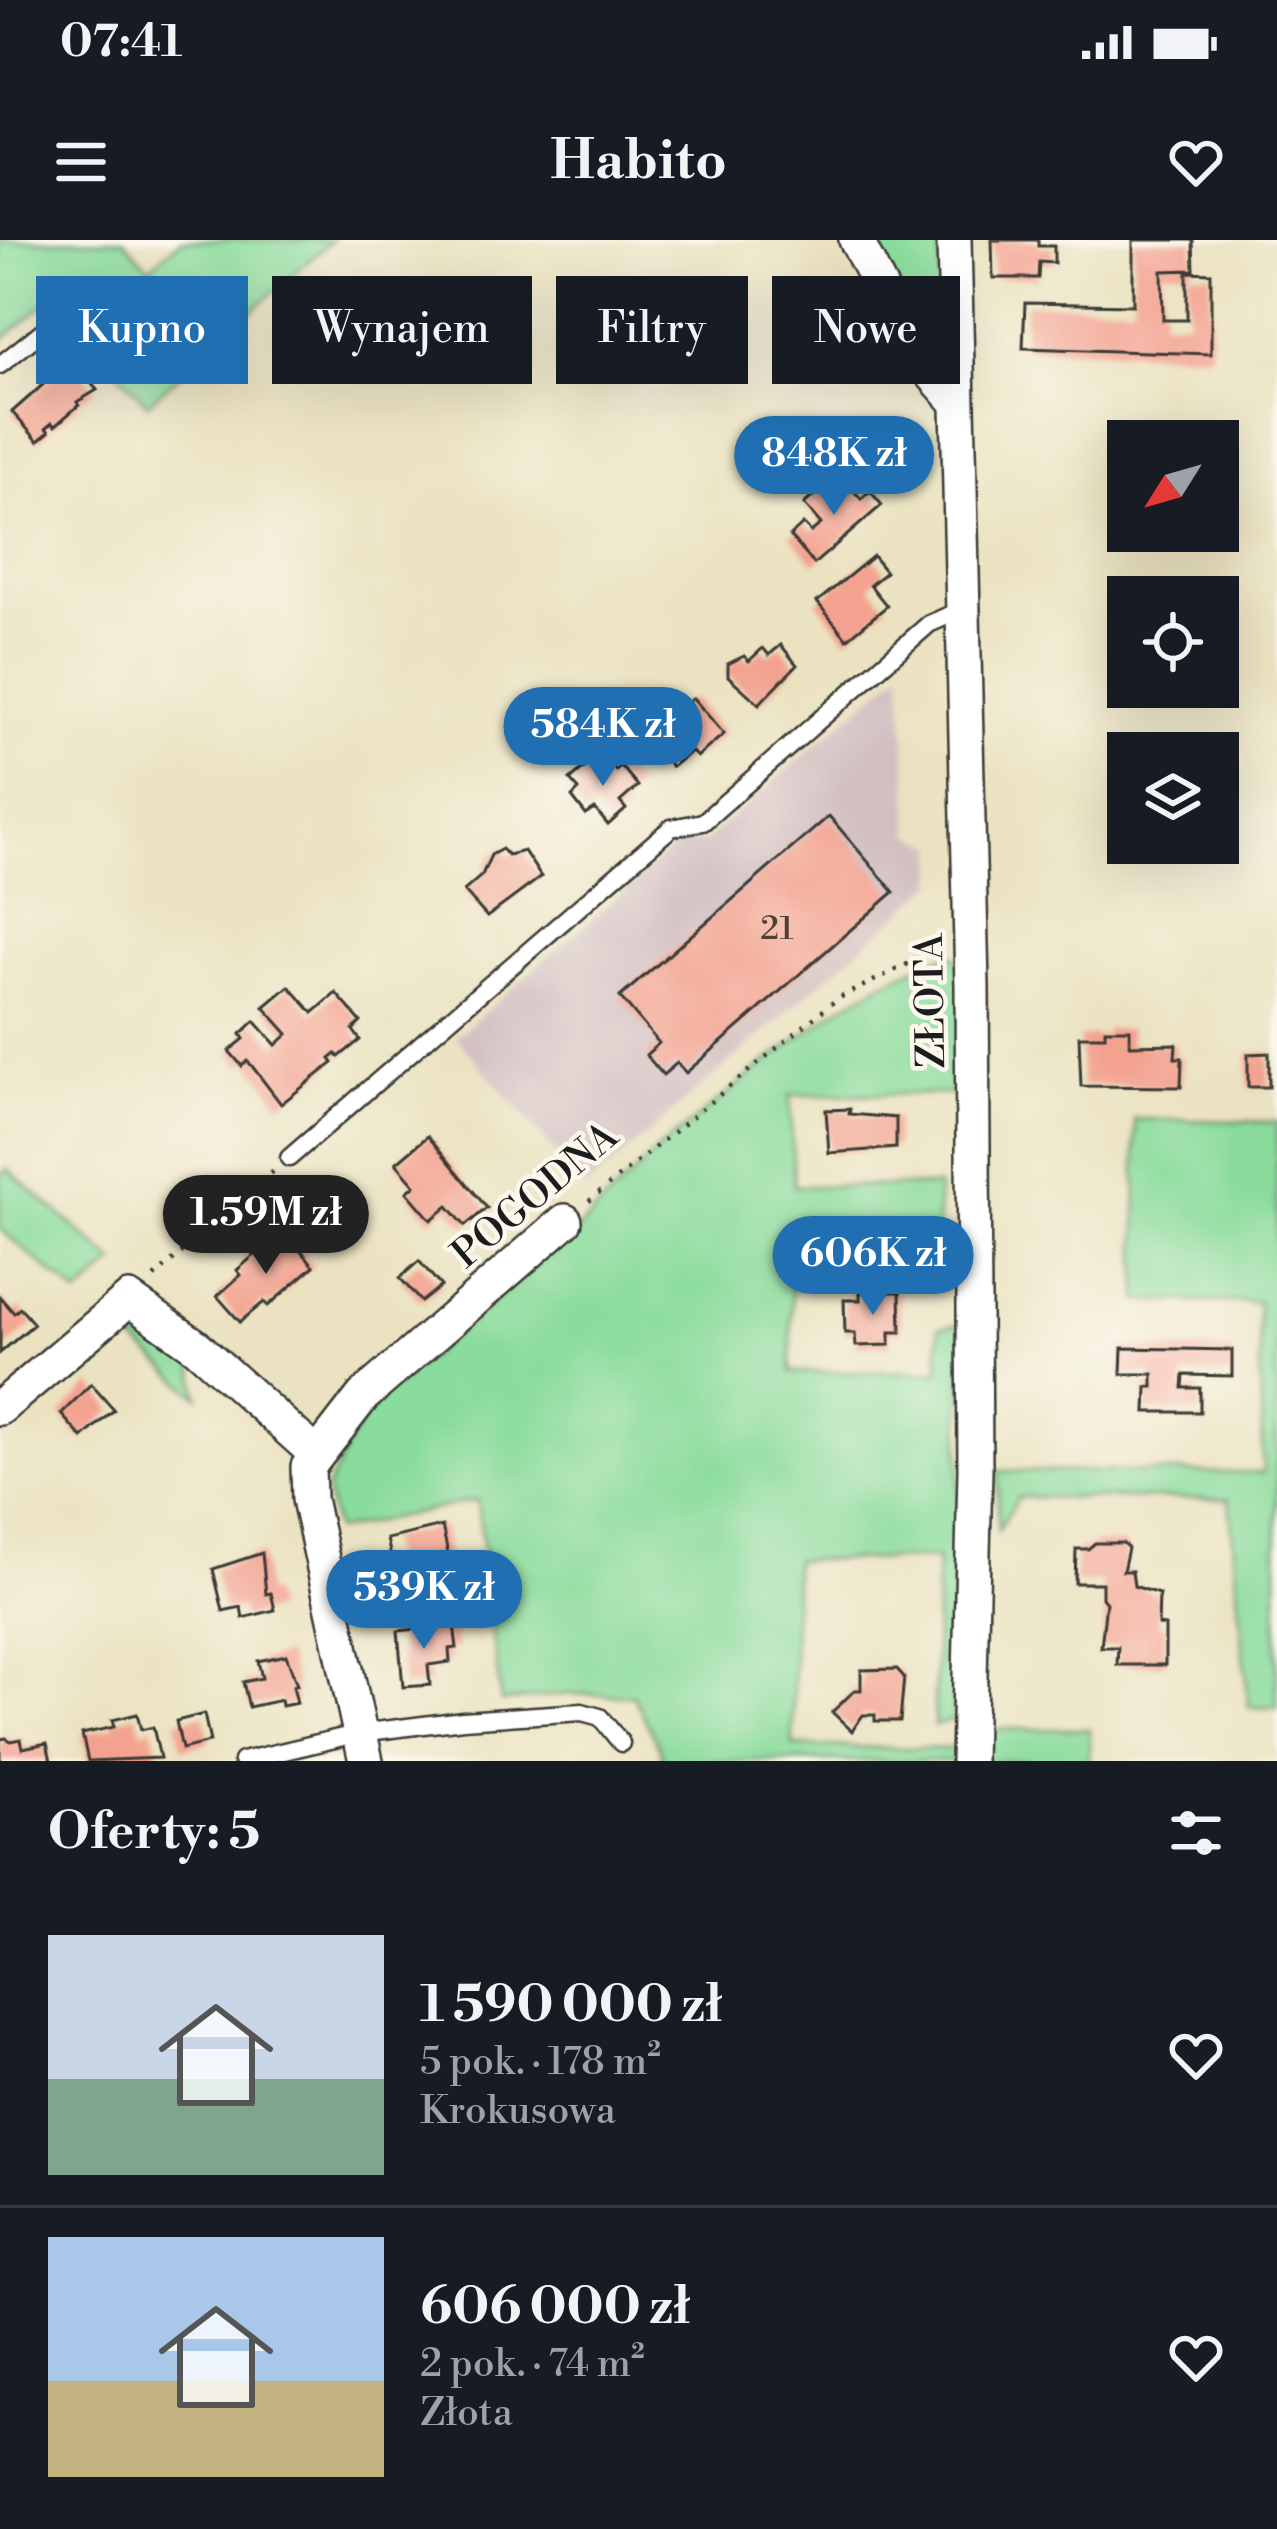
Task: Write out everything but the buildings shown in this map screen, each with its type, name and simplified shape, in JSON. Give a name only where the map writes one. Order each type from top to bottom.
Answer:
[{"type":"street","points":[[856,240],[913,352],[957,402]]},
{"type":"street","name":"ZŁOTA","points":[[954,240],[971,935],[974,1470],[968,1761]]},
{"type":"street","name":"POGODNA","points":[[316,1454],[364,1396],[565,1221]]},
{"type":"street","points":[[0,1408],[129,1299],[196,1346],[316,1454],[308,1467],[309,1499],[363,1747]]},
{"type":"lane","points":[[0,365],[36,336]]},
{"type":"lane","points":[[289,1158],[671,828],[703,822],[929,624],[964,609]]},
{"type":"lane","points":[[242,1761],[363,1747],[463,1720],[583,1712],[600,1717],[622,1743]]},
{"type":"path","name":"POGODNA","points":[[565,1221],[837,999],[971,935]]},
{"type":"path","points":[[129,1299],[289,1158]]},
{"type":"shaded area","points":[[902,671],[911,834],[936,846],[935,883],[586,1188],[456,1037],[681,841],[704,842]]},
{"type":"green space","points":[[0,240],[124,240],[149,268],[181,240],[332,240],[291,276],[272,276],[272,293],[248,314],[248,276],[36,276],[36,311],[0,342]]},
{"type":"green space","points":[[862,240],[940,240],[941,276],[883,276]]},
{"type":"green space","points":[[129,384],[170,384],[147,404]]},
{"type":"green space","points":[[953,955],[961,963],[962,1094],[790,1095],[794,1186],[938,1186],[938,1279],[792,1280],[791,1372],[939,1372],[939,1327],[958,1325],[963,1331],[953,1720],[934,1726],[937,1559],[794,1560],[793,1746],[955,1749],[955,1761],[662,1761],[633,1695],[568,1694],[501,1702],[477,1500],[335,1531],[326,1490],[353,1435],[375,1402],[578,1229],[660,1148],[763,1065],[842,1006],[890,979]]},
{"type":"green space","points":[[1135,1119],[1277,1122],[1277,1708],[1249,1707],[1229,1499],[1018,1497],[998,1531],[998,1471],[1263,1473],[1258,1302],[1139,1301]]},
{"type":"green space","points":[[7,1169],[115,1262],[79,1296],[0,1229],[0,1175]]},
{"type":"green space","points":[[137,1322],[192,1355],[199,1397],[133,1340],[103,1343]]},
{"type":"green space","points":[[997,1729],[1090,1729],[1089,1761],[984,1761],[985,1736]]}]
